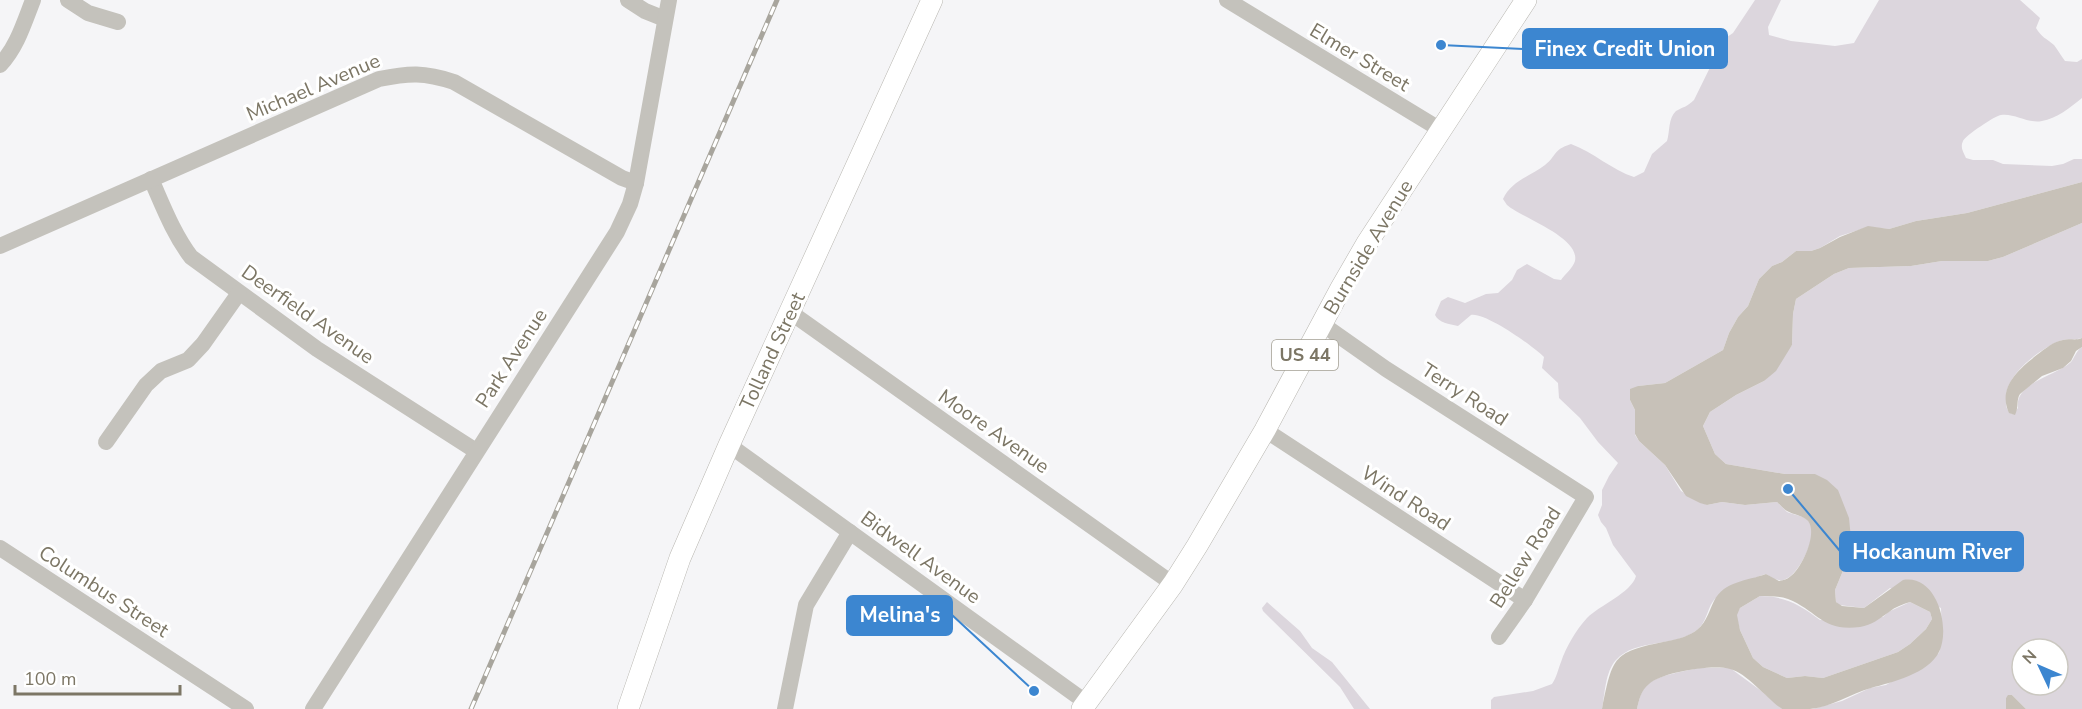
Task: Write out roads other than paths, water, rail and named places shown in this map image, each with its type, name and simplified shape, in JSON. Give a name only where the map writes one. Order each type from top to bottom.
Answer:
[{"type":"main road","name":"Tolland Street","points":[[628,709],[680,558],[729,445],[932,0]]},
{"type":"main road","name":"Burnside Avenue","points":[[1085,706],[1173,584],[1265,430],[1367,243],[1526,0]]},
{"type":"street","points":[[0,65],[9,56],[33,0]]},
{"type":"street","points":[[68,0],[88,13],[118,22]]},
{"type":"street","points":[[628,0],[645,11],[665,19]]},
{"type":"street","name":"Park Avenue","points":[[313,709],[617,232],[630,204],[636,183],[669,0]]},
{"type":"street","name":"Elmer Street","points":[[1227,0],[1441,130]]},
{"type":"street","name":"Michael Avenue","points":[[0,246],[379,79],[405,74],[432,74],[454,82],[622,178],[636,183]]},
{"type":"street","name":"Deerfield Avenue","points":[[151,178],[169,222],[191,257],[317,349],[476,451]]},
{"type":"street","points":[[106,442],[146,385],[161,371],[188,360],[203,344],[239,293]]},
{"type":"street","name":"Moore Avenue","points":[[790,312],[1173,584]]},
{"type":"street","name":"Terry Road","points":[[1322,324],[1386,369],[1586,497]]},
{"type":"street","name":"Wind Road","points":[[1265,430],[1525,600]]},
{"type":"street","name":"Bidwell Avenue","points":[[729,445],[1085,706]]},
{"type":"street","name":"Bellew Road","points":[[1499,637],[1525,600],[1586,497]]},
{"type":"street","points":[[785,709],[806,605],[850,532]]},
{"type":"street","name":"Columbus Street","points":[[1,550],[246,709]]},
{"type":"railway","points":[[471,709],[777,0]]},
{"type":"place","name":"Finex Credit Union","points":[[1441,45]]},
{"type":"place","name":"Hockanum River","points":[[1788,489]]},
{"type":"place","name":"Melina's","points":[[1034,691]]}]
